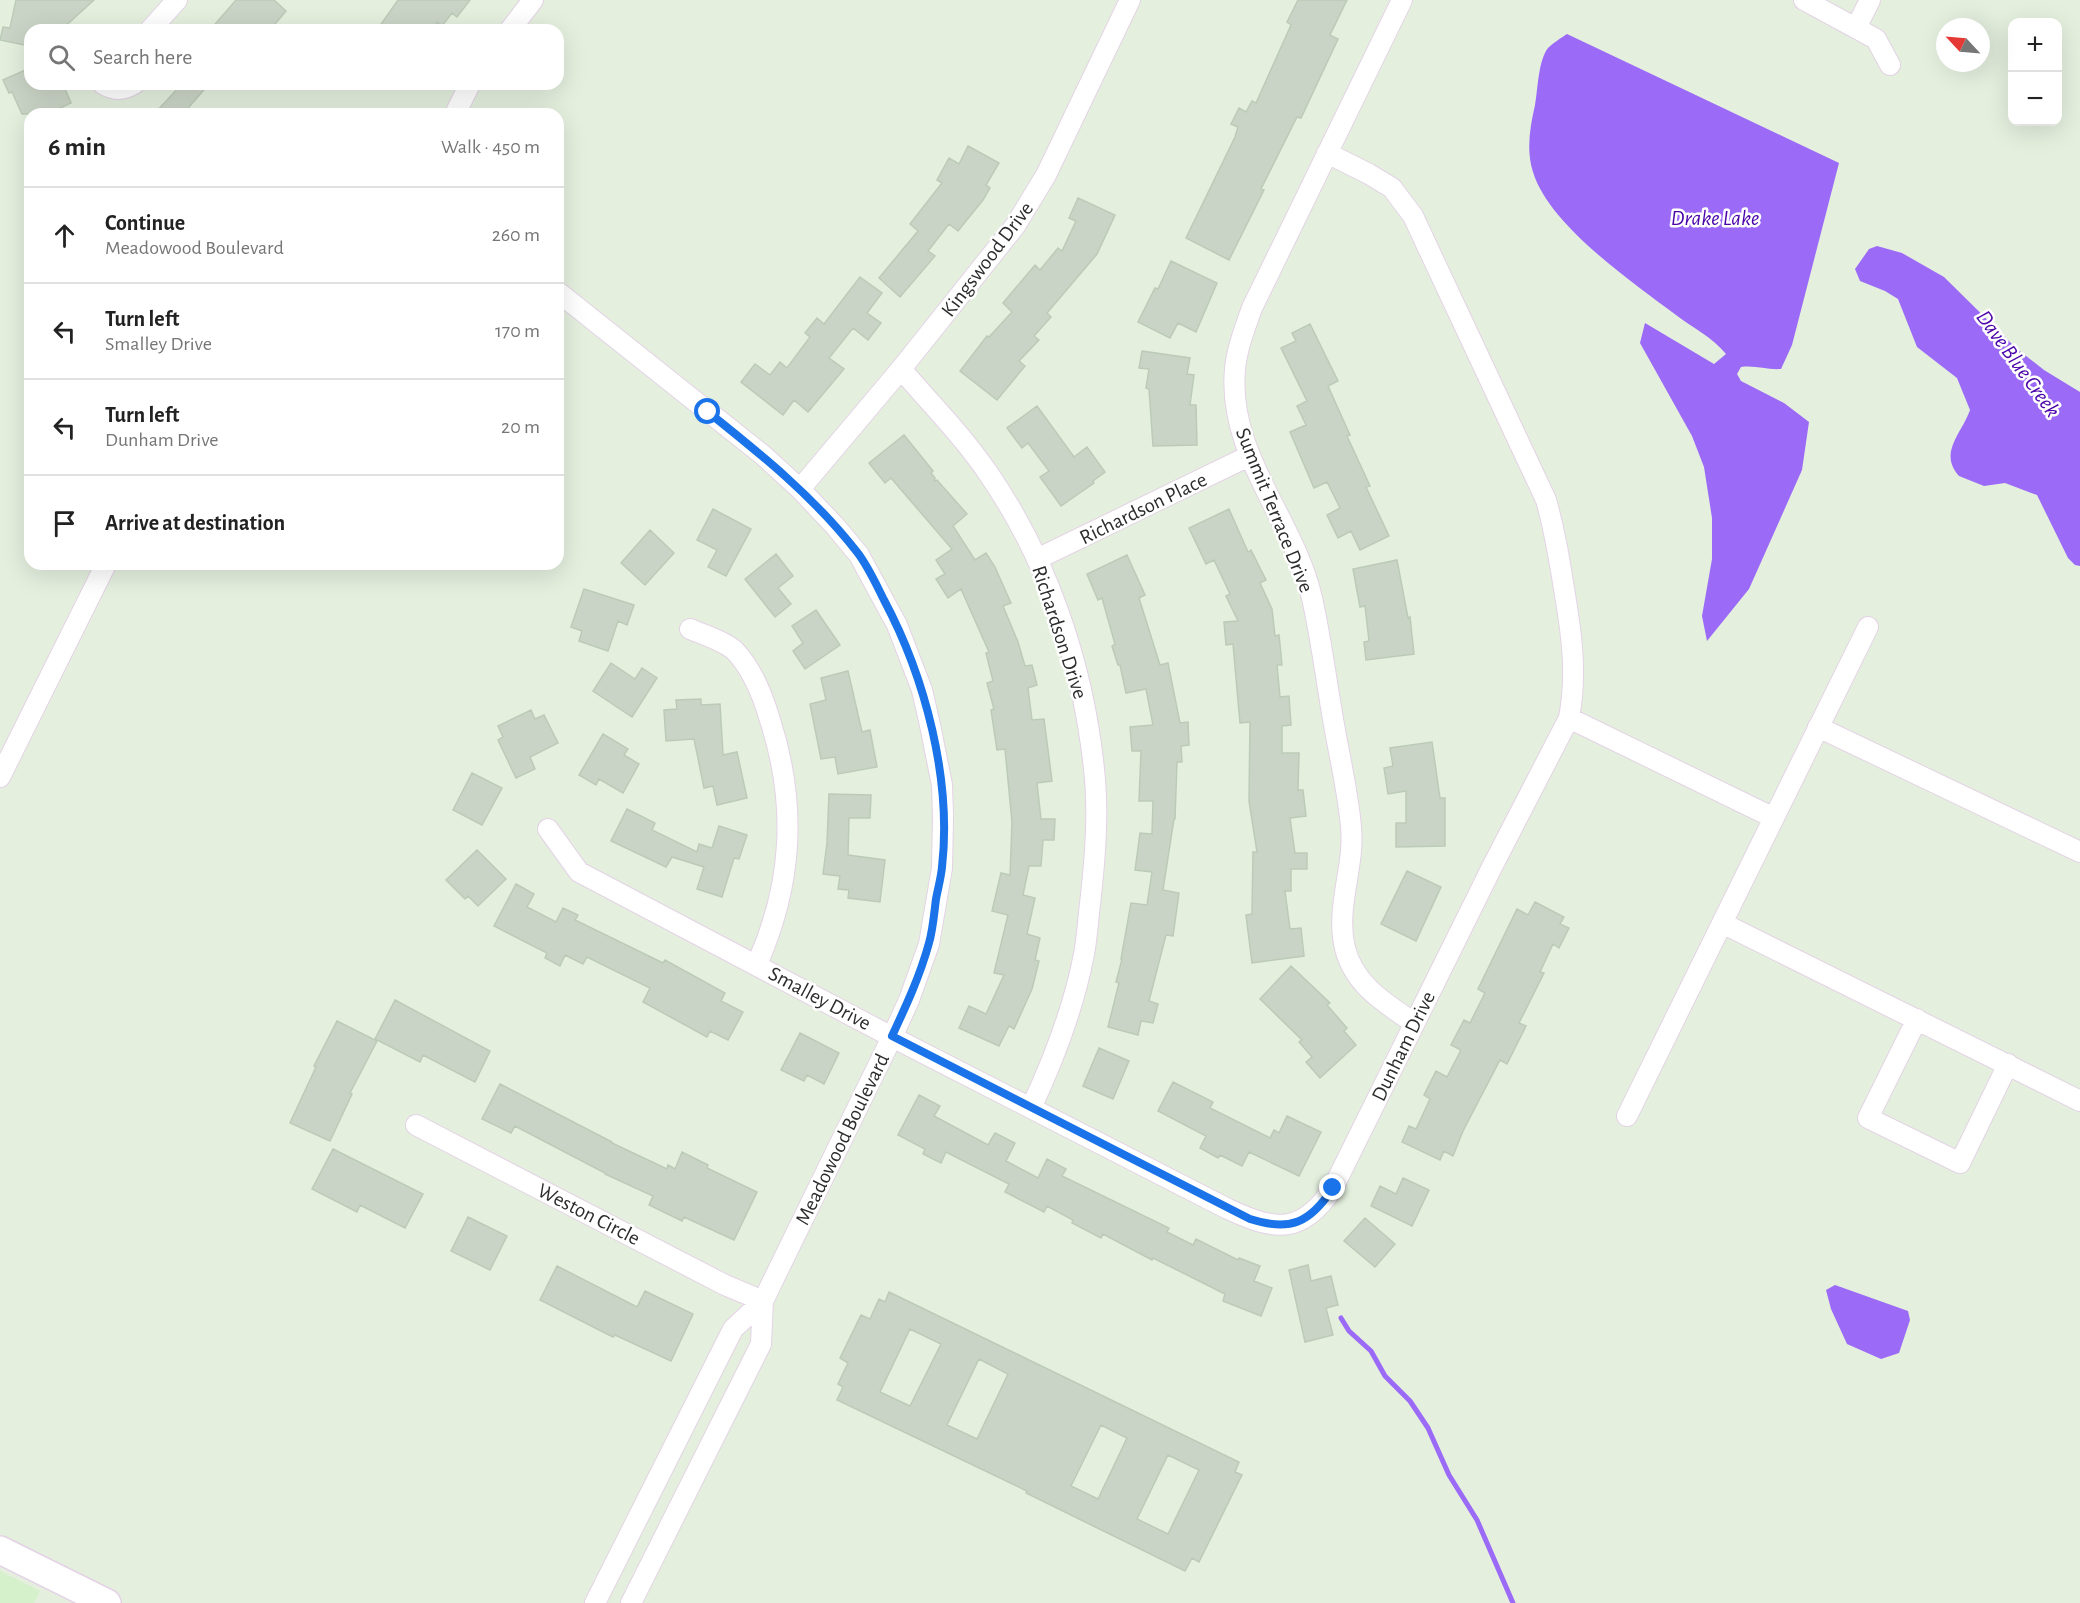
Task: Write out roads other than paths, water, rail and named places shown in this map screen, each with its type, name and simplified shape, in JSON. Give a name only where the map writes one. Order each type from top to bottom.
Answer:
[{"type":"street","points":[[155,24],[177,0]]},
{"type":"street","points":[[514,24],[532,0]]},
{"type":"street","name":"Kingswood Drive","points":[[800,489],[901,369],[988,261],[1030,204],[1130,0]]},
{"type":"street","name":"Summit Terrace Drive","points":[[1402,0],[1252,308],[1235,368],[1234,399],[1239,426],[1249,456],[1295,550],[1312,597],[1352,828],[1342,929],[1345,950],[1354,971],[1366,988],[1414,1023]]},
{"type":"street","points":[[1804,0],[1876,39],[1890,65]]},
{"type":"street","points":[[1856,28],[1870,0]]},
{"type":"street","points":[[458,108],[467,90]]},
{"type":"street","name":"Dunham Drive","points":[[1306,1218],[1323,1202],[1333,1188],[1491,867],[1569,718],[1574,694],[1573,643],[1556,538],[1546,500],[1413,216],[1392,188],[1370,174],[1327,153]]},
{"type":"street","name":"Meadowood Boulevard","points":[[564,297],[764,456],[800,489],[859,555],[897,625],[922,690],[942,785],[943,848],[933,921],[920,971],[892,1036],[763,1301],[733,1329],[595,1603]]},
{"type":"street","name":"Richardson Drive","points":[[901,369],[959,432],[1013,513],[1037,559],[1054,599],[1079,676],[1094,769],[1096,813],[1095,847],[1084,953],[1060,1039],[1031,1108]]},
{"type":"street","name":"Richardson Place","points":[[1037,559],[1249,456]]},
{"type":"street","points":[[0,777],[103,570]]},
{"type":"street","points":[[1627,1116],[1868,627]]},
{"type":"street","points":[[690,629],[734,650],[750,672],[766,708],[778,745],[788,815],[787,864],[779,902],[757,964]]},
{"type":"street","points":[[1569,718],[1774,818]]},
{"type":"street","points":[[1818,728],[2080,852]]},
{"type":"street","name":"Smalley Drive","points":[[548,829],[579,872],[1031,1108],[1250,1219],[1270,1226],[1293,1223],[1306,1218]]},
{"type":"street","points":[[1722,923],[2080,1101]]},
{"type":"street","points":[[1917,1019],[1868,1118],[1960,1164],[2008,1064]]},
{"type":"street","name":"Weston Circle","points":[[416,1125],[725,1285],[763,1301]]},
{"type":"street","name":"Meadowood Boulevard","points":[[631,1603],[760,1344],[763,1301]]},
{"type":"street","points":[[0,1550],[107,1603]]},
{"type":"water","name":"Drake Lake","points":[[1567,34],[1839,163],[1792,345],[1781,369],[1741,367],[1737,374],[1741,381],[1784,403],[1809,422],[1802,470],[1749,589],[1707,641],[1702,616],[1712,559],[1712,518],[1704,467],[1692,436],[1640,343],[1645,323],[1714,364],[1726,354],[1709,338],[1637,286],[1594,251],[1556,212],[1542,192],[1531,164],[1530,130],[1542,60],[1548,48]]},
{"type":"water","name":"Dave Blue Creek","points":[[1877,246],[1902,253],[1944,277],[2016,348],[2044,370],[2080,392],[2080,566],[2075,565],[2068,558],[2037,495],[2005,483],[1984,486],[1959,476],[1953,468],[1951,451],[1970,410],[1957,378],[1917,347],[1898,299],[1860,281],[1855,269],[1869,249]]},
{"type":"water","points":[[1835,1285],[1908,1311],[1910,1320],[1899,1353],[1881,1359],[1847,1344],[1831,1309],[1826,1290]]},
{"type":"waterway","points":[[1341,1318],[1349,1331],[1371,1351],[1385,1376],[1410,1401],[1428,1428],[1449,1475],[1477,1520],[1513,1603]]}]
